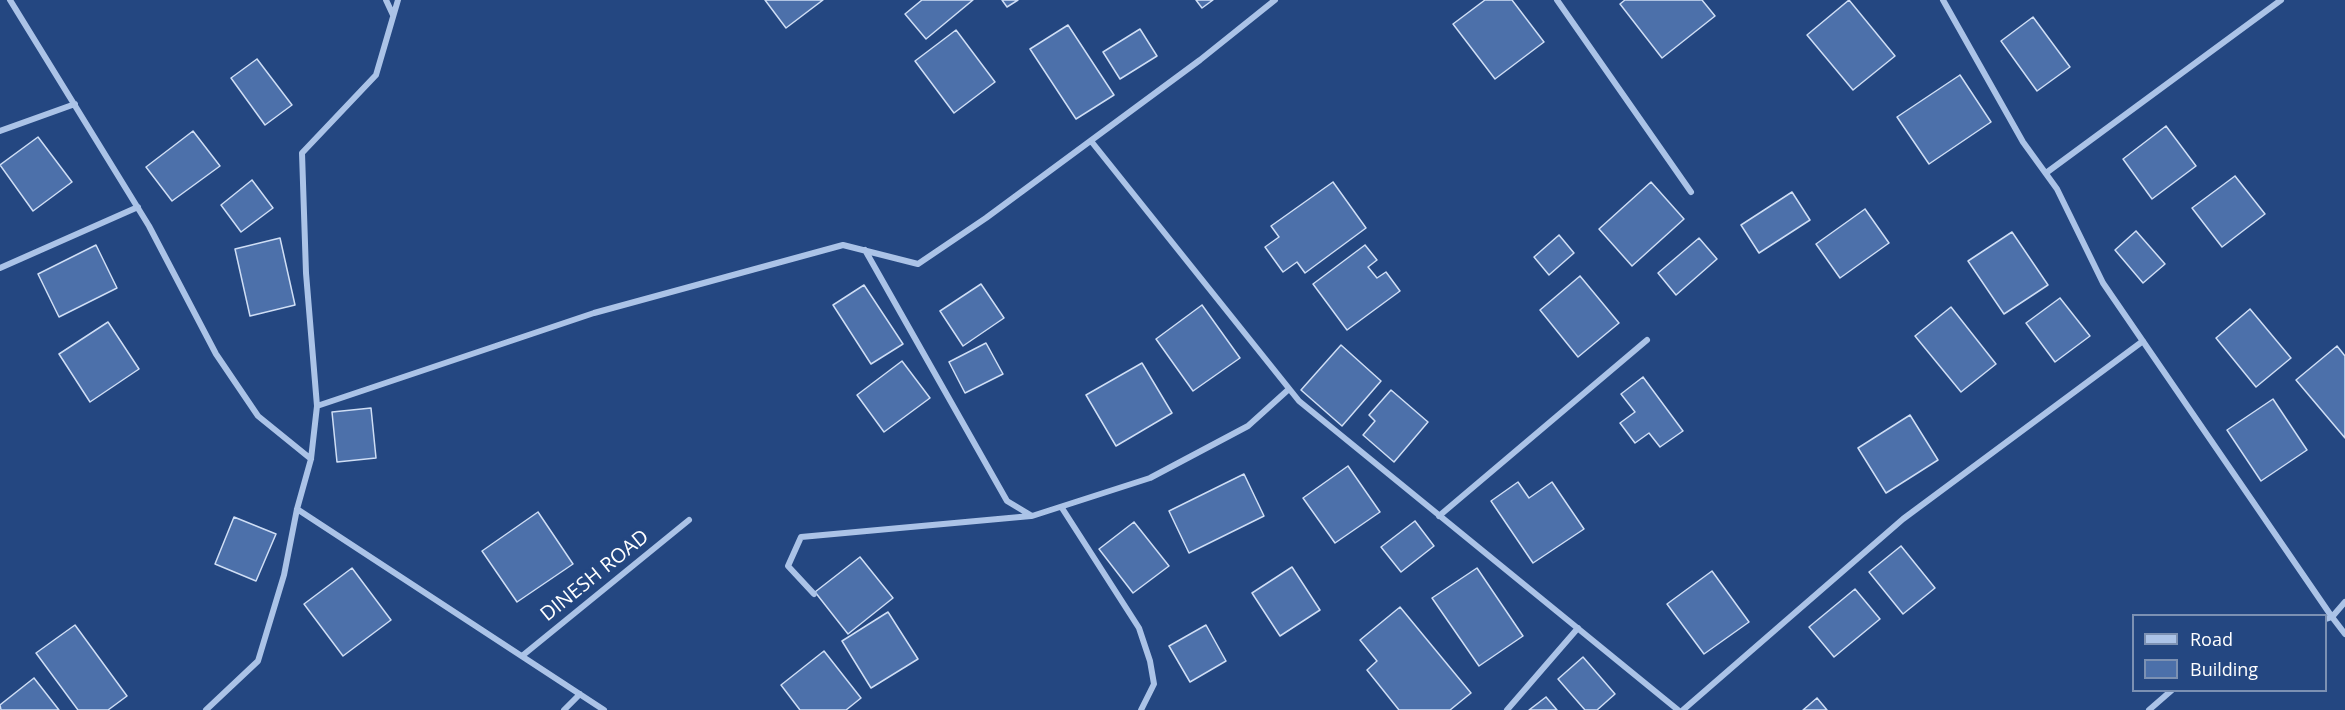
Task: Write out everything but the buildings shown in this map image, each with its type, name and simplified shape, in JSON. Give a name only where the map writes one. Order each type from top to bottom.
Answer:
[{"type":"street","points":[[10,0],[138,207],[216,354],[258,416],[311,459]]},
{"type":"street","points":[[386,0],[394,16]]},
{"type":"street","points":[[206,710],[258,662],[284,575],[297,509],[311,459],[317,406],[306,273],[302,153],[376,75],[398,0]]},
{"type":"street","points":[[317,406],[594,313],[843,244],[918,264],[986,218],[1091,141],[1200,60],[1275,0]]},
{"type":"street","points":[[1557,0],[1690,192]]},
{"type":"street","points":[[1943,0],[2023,142],[2058,189],[2103,283],[2325,614]]},
{"type":"street","points":[[2046,173],[2281,0]]},
{"type":"street","points":[[0,131],[75,104]]},
{"type":"street","points":[[1091,141],[1299,401],[1678,710]]},
{"type":"street","points":[[0,268],[138,207]]},
{"type":"street","points":[[865,250],[1007,501],[1032,516]]},
{"type":"street","points":[[1439,516],[1647,340]]},
{"type":"street","points":[[1683,710],[1903,519],[2143,341]]},
{"type":"street","points":[[814,594],[788,566],[801,537],[1032,516],[1062,508],[1160,473],[1248,426],[1288,389]]},
{"type":"street","points":[[1062,508],[1139,628],[1150,661],[1154,684],[1141,710]]},
{"type":"street","points":[[297,509],[604,710]]},
{"type":"street","name":"DINESH ROAD","points":[[522,656],[689,520]]},
{"type":"street","points":[[2345,602],[2328,618],[2345,634]]},
{"type":"street","points":[[1507,710],[1578,628]]},
{"type":"street","points":[[2149,710],[2170,692]]},
{"type":"street","points":[[564,710],[580,694]]}]
